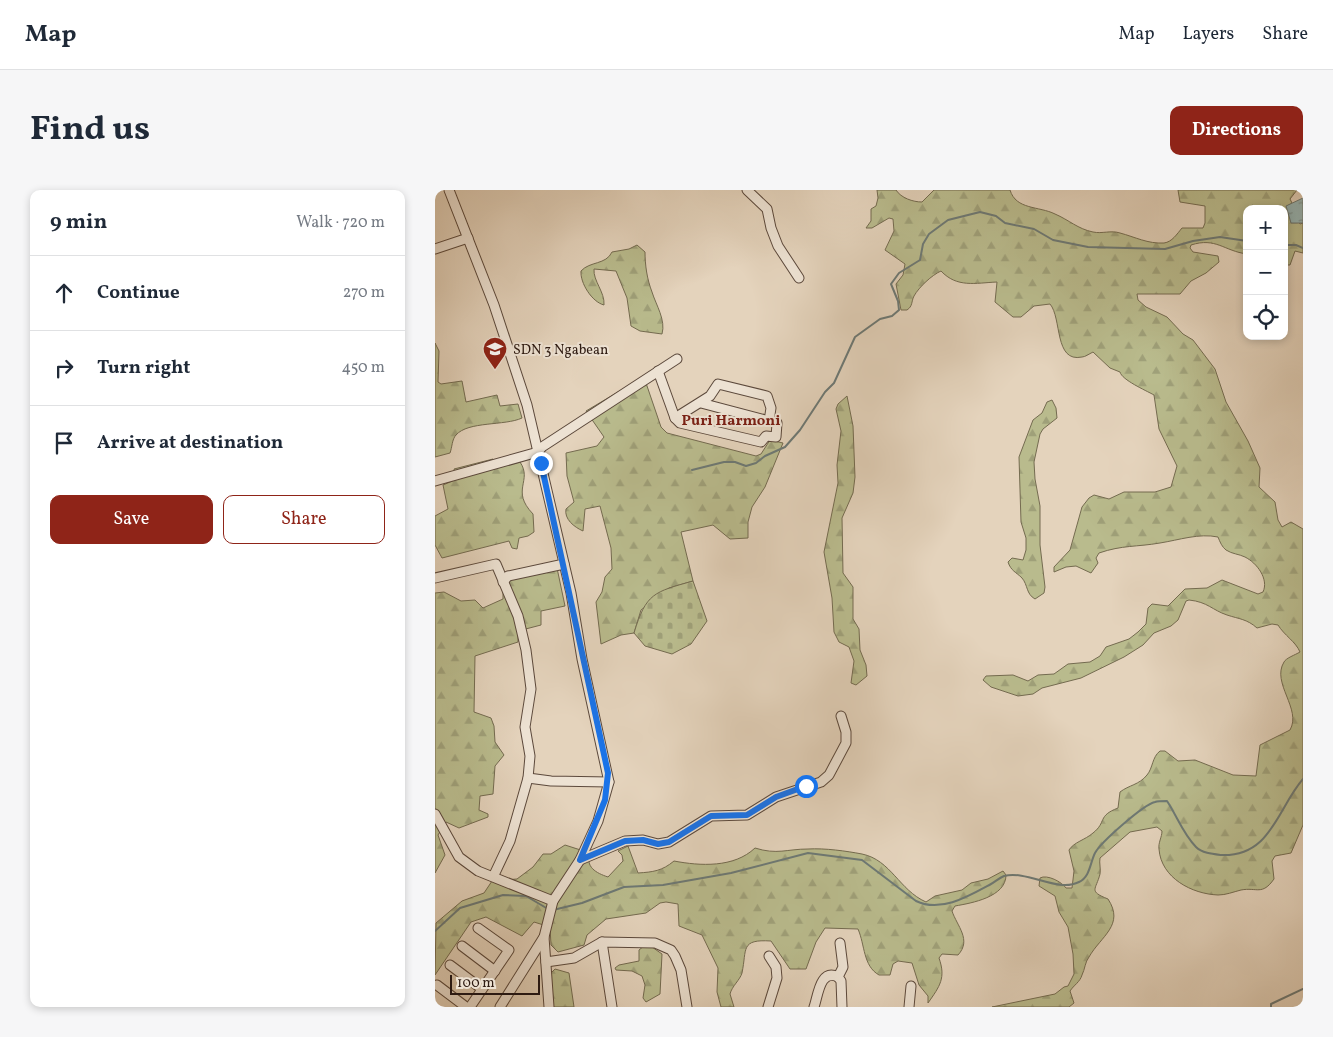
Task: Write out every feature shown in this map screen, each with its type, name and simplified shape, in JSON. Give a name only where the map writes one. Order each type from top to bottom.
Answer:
[{"type":"street","points":[[449,190],[493,305],[527,405],[564,564],[609,782],[600,814],[580,860],[552,907],[545,937],[549,1007]]},
{"type":"street","points":[[747,190],[767,209],[771,228],[779,246],[799,278]]},
{"type":"street","points":[[435,249],[468,238]]},
{"type":"street","points":[[435,481],[538,452],[542,447],[677,359]]},
{"type":"street","points":[[658,371],[675,418],[680,423],[761,442],[766,436],[776,437],[779,425],[701,403]]},
{"type":"street","points":[[675,418],[701,403],[711,395],[718,384],[765,395],[769,398],[771,408],[769,421]]},
{"type":"street","points":[[435,578],[496,564],[518,616],[531,679],[531,700],[525,727],[530,756],[528,778],[510,841],[494,875]]},
{"type":"street","points":[[503,582],[508,576],[564,564]]},
{"type":"street","points":[[580,860],[625,841],[643,840],[658,844],[669,842],[711,816],[747,815],[776,797],[821,782],[829,775],[846,743],[846,732],[841,716]]},
{"type":"street","points":[[528,778],[551,781],[609,782]]},
{"type":"street","points":[[435,814],[459,857],[478,871],[494,875],[552,907]]},
{"type":"street","points":[[470,1007],[509,950],[478,928]]},
{"type":"street","points":[[501,1007],[545,937]]},
{"type":"street","points":[[546,962],[574,958],[602,942],[655,943],[671,950],[681,970],[687,1007]]},
{"type":"street","points":[[602,942],[612,1007]]},
{"type":"street","points":[[838,977],[843,967],[841,943]]},
{"type":"street","points":[[462,946],[495,971]]},
{"type":"street","points":[[768,1007],[777,978],[776,967],[769,956]]},
{"type":"street","points":[[451,965],[482,989]]},
{"type":"street","points":[[814,1007],[819,988],[825,978],[831,975],[838,977],[841,981],[842,1007]]},
{"type":"street","points":[[437,985],[465,1007]]},
{"type":"street","points":[[909,1007],[911,986]]},
{"type":"green space","points":[[877,190],[896,190],[907,199],[922,202],[934,190],[1010,190],[1017,201],[1049,211],[1088,231],[1117,232],[1147,241],[1164,243],[1174,237],[1182,228],[1203,228],[1205,223],[1205,206],[1180,202],[1178,190],[1297,190],[1290,199],[1292,203],[1288,205],[1243,205],[1243,253],[1214,244],[1200,243],[1191,245],[1190,248],[1193,252],[1218,256],[1219,262],[1206,273],[1191,281],[1180,294],[1137,294],[1138,300],[1146,307],[1167,317],[1183,334],[1193,340],[1215,369],[1226,402],[1248,441],[1260,468],[1259,487],[1275,502],[1278,520],[1282,527],[1291,522],[1303,529],[1303,825],[1291,853],[1275,856],[1272,861],[1274,879],[1270,884],[1259,890],[1247,889],[1218,895],[1188,888],[1172,876],[1165,868],[1161,859],[1159,847],[1162,831],[1157,827],[1130,832],[1100,858],[1100,874],[1095,889],[1098,894],[1108,899],[1113,908],[1113,923],[1088,959],[1080,980],[1070,991],[1074,1003],[1069,1007],[992,1007],[1055,994],[1068,986],[1074,974],[1073,954],[1068,927],[1059,912],[1055,896],[1039,886],[1040,878],[1050,878],[1058,881],[1066,888],[1072,888],[1074,871],[1069,850],[1093,833],[1107,814],[1118,808],[1120,792],[1144,778],[1149,772],[1155,756],[1160,751],[1165,751],[1178,761],[1195,760],[1233,775],[1256,776],[1260,745],[1290,730],[1293,722],[1290,705],[1281,679],[1281,670],[1285,661],[1300,652],[1278,625],[1272,624],[1257,628],[1246,621],[1222,613],[1201,602],[1189,600],[1186,601],[1178,620],[1171,626],[1154,633],[1143,645],[1124,657],[1081,678],[1042,688],[1033,694],[1018,696],[991,687],[983,680],[986,676],[1013,675],[1028,681],[1038,675],[1054,674],[1068,664],[1090,662],[1100,656],[1106,647],[1129,639],[1138,632],[1146,624],[1148,608],[1152,604],[1168,606],[1185,589],[1207,588],[1222,580],[1258,594],[1263,592],[1263,577],[1254,563],[1245,557],[1226,550],[1218,537],[1211,536],[1196,536],[1107,550],[1099,553],[1096,558],[1098,563],[1091,573],[1076,566],[1066,567],[1054,572],[1054,567],[1070,550],[1082,507],[1089,498],[1094,495],[1109,499],[1124,492],[1155,492],[1171,487],[1177,466],[1159,429],[1154,395],[1129,381],[1120,372],[1110,368],[1093,352],[1082,357],[1073,357],[1067,353],[1063,347],[1054,311],[1050,304],[1034,306],[1021,317],[1013,317],[995,302],[997,282],[960,282],[953,280],[941,271],[930,278],[919,289],[907,310],[901,310],[896,284],[903,275],[905,264],[885,250],[894,231],[893,219],[889,218],[872,228],[866,228],[871,221],[871,209],[876,206]]},
{"type":"green space","points":[[1288,207],[1300,224],[1303,223],[1303,253],[1295,251],[1290,265],[1288,265]]},
{"type":"green space","points":[[637,245],[645,252],[649,282],[662,318],[662,334],[640,331],[631,326],[627,298],[616,271],[594,269],[604,305],[591,296],[582,281],[581,271],[585,268],[606,259],[612,252],[629,249]]},
{"type":"green space","points":[[435,343],[439,351],[438,382],[441,384],[462,381],[466,402],[497,395],[500,406],[518,404],[522,418],[462,431],[456,435],[450,453],[435,457]]},
{"type":"green space","points":[[646,383],[661,427],[667,433],[756,456],[761,454],[770,440],[783,443],[765,487],[752,507],[748,522],[748,538],[730,539],[713,525],[681,532],[693,581],[669,588],[641,610],[634,633],[621,635],[601,644],[596,602],[602,592],[605,577],[612,569],[611,548],[600,506],[585,509],[583,531],[573,525],[568,519],[566,509],[574,502],[567,476],[566,453],[597,446],[604,437],[586,411],[618,392]]},
{"type":"green space","points":[[847,396],[853,426],[855,477],[853,493],[842,518],[843,573],[853,587],[853,619],[859,629],[860,650],[866,665],[867,676],[856,685],[851,683],[854,661],[849,647],[839,642],[834,632],[832,598],[824,552],[838,483],[837,465],[841,431],[836,409],[838,404]]},
{"type":"green space","points":[[1052,400],[1056,408],[1057,418],[1043,429],[1040,434],[1034,462],[1040,506],[1040,545],[1045,587],[1044,593],[1035,599],[1030,595],[1022,578],[1012,569],[1008,562],[1012,558],[1023,560],[1026,550],[1026,538],[1021,522],[1019,457],[1033,420],[1042,413],[1047,402]]},
{"type":"green space","points":[[493,459],[495,468],[520,462],[524,475],[523,498],[526,506],[533,514],[534,532],[519,538],[517,549],[512,548],[509,541],[442,558],[435,545],[435,516],[448,509],[443,485],[457,479],[454,469]]},
{"type":"green space","points":[[557,568],[565,606],[541,611],[541,625],[518,631],[518,642],[475,656],[474,712],[491,718],[494,726],[495,742],[504,755],[495,766],[493,794],[480,796],[479,810],[488,814],[488,817],[459,828],[446,822],[438,835],[445,855],[435,873],[435,593],[444,592],[461,601],[475,600],[483,608],[503,599],[503,587],[508,580]]},
{"type":"green space","points":[[693,581],[707,621],[691,644],[672,654],[645,646],[634,633],[638,620],[648,602],[660,592]]},
{"type":"green space","points":[[565,845],[590,853],[590,866],[599,874],[608,877],[623,861],[622,855],[618,851],[628,846],[638,873],[657,870],[674,861],[695,864],[727,862],[747,855],[755,848],[776,851],[828,849],[862,854],[880,862],[917,897],[926,902],[935,896],[962,890],[971,883],[988,879],[1003,871],[1006,875],[1005,883],[994,894],[979,901],[955,906],[952,911],[964,938],[964,944],[958,955],[942,954],[939,958],[942,971],[941,982],[928,1003],[928,996],[919,985],[912,963],[898,961],[893,964],[890,975],[879,975],[867,961],[858,929],[825,928],[816,942],[806,969],[790,969],[771,941],[750,944],[745,952],[740,978],[730,994],[734,1007],[721,1007],[717,992],[718,968],[702,935],[679,926],[678,904],[666,902],[660,903],[646,913],[606,919],[587,935],[584,945],[558,952],[551,945],[550,927],[534,922],[522,936],[486,917],[471,922],[435,975],[436,923],[462,901],[484,893],[492,881],[517,879],[533,867],[543,854],[551,854]]},
{"type":"green space","points":[[644,946],[652,947],[662,954],[660,994],[646,1002],[643,998],[645,985],[642,976],[632,971],[616,970],[615,968],[619,965],[639,961],[639,950]]},
{"type":"green space","points":[[555,969],[569,973],[574,1007],[552,1007],[551,973]]},
{"type":"water","points":[[1303,198],[1303,223],[1291,223],[1288,205]]},
{"type":"waterway","points":[[692,470],[724,462],[735,462],[746,466],[756,463],[765,456],[785,447],[800,430],[825,392],[834,383],[855,337],[880,319],[892,316],[899,310],[898,301],[891,284],[899,273],[920,260],[923,244],[929,234],[948,220],[980,212],[996,216],[1005,223],[1034,229],[1053,240],[1088,247],[1165,249],[1193,241],[1220,237],[1243,240]]},
{"type":"waterway","points":[[1288,245],[1296,245],[1303,248]]},
{"type":"waterway","points":[[553,910],[582,903],[624,887],[663,885],[731,873],[808,853],[862,860],[916,901],[925,904],[945,904],[964,898],[1004,876],[1023,876],[1061,885],[1070,885],[1083,880],[1095,853],[1113,833],[1141,810],[1156,802],[1167,801],[1187,836],[1201,851],[1221,855],[1238,854],[1262,840],[1303,779]]},
{"type":"waterway","points":[[435,931],[460,908],[503,895],[526,896],[548,909]]},
{"type":"waterway","points":[[1271,1007],[1271,1004],[1303,989]]},
{"type":"place","name":"SDN 3 Ngabean","points":[[495,370]]},
{"type":"district","name":"Puri Harmoni","points":[[731,420]]},
{"type":"route","points":[[541,463],[571,593],[582,659],[607,764],[609,782],[608,791],[598,820],[580,860],[625,841],[643,840],[663,844],[706,818],[722,814],[747,815],[761,804],[806,786]]}]
